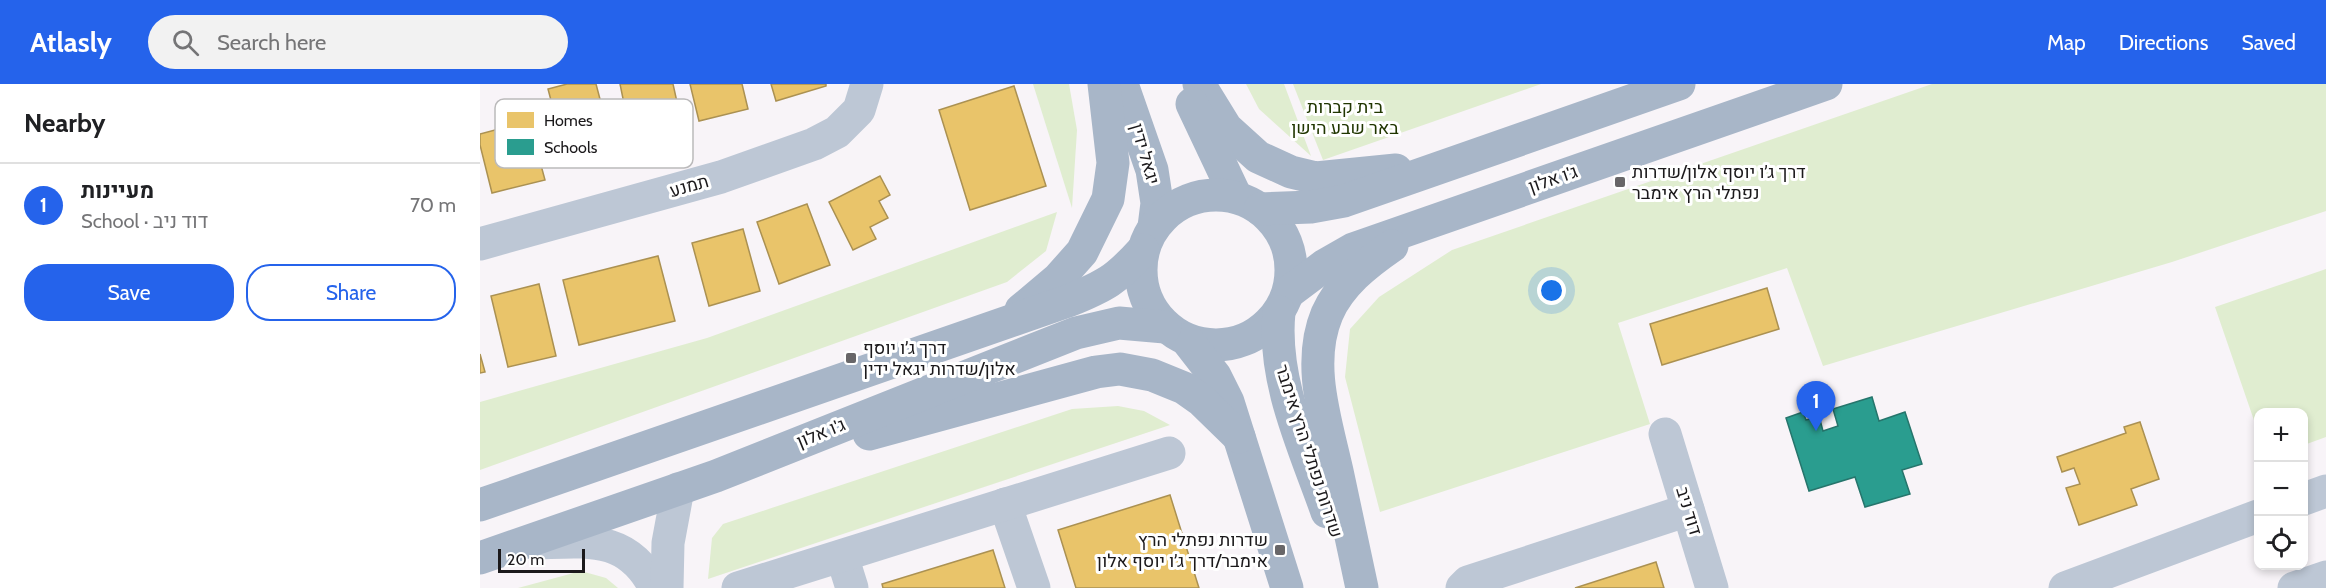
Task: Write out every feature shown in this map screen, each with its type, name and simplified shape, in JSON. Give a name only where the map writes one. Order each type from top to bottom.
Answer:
[{"type":"main road","points":[[1007,322],[1058,279],[1082,252],[1108,199],[1113,163],[1104,84]]},
{"type":"main road","name":"יגאל ידין","points":[[1122,84],[1152,170],[1157,203],[1148,238]]},
{"type":"main road","points":[[1176,334],[1212,346],[1238,343],[1261,331],[1284,302],[1292,269],[1287,245],[1276,225],[1248,203],[1196,114],[1185,84]]},
{"type":"main road","points":[[1198,84],[1226,128],[1258,157],[1292,172],[1316,178],[1448,165]]},
{"type":"main road","points":[[480,505],[1068,302],[1104,286],[1123,272],[1170,210],[1191,199],[1213,195],[1248,203],[1311,207],[1344,201],[1678,84]]},
{"type":"main road","name":"ג'ו אלון","points":[[1284,302],[1325,265],[1353,249],[1827,84]]},
{"type":"main road","points":[[1362,588],[1319,388],[1318,343],[1327,314],[1338,294],[1362,267],[1421,225]]},
{"type":"main road","points":[[1148,238],[1140,271],[1143,292],[1151,310],[1215,375],[1228,402],[1287,588]]},
{"type":"main road","name":"שדרות נפתלי הרץ אימבר","points":[[1284,302],[1277,335],[1281,370],[1352,588]]},
{"type":"main road","name":"ג'ו אלון","points":[[480,558],[716,476],[1076,333],[1119,323],[1176,334]]},
{"type":"main road","points":[[716,476],[1096,372],[1120,369],[1152,375],[1184,388],[1201,400],[1239,437]]},
{"type":"street","name":"תמנע","points":[[480,244],[721,177],[814,144],[837,132],[859,110],[867,84]]},
{"type":"street","name":"דוד ניב","points":[[1665,434],[1712,588]]},
{"type":"street","points":[[738,588],[1169,453]]},
{"type":"street","points":[[667,588],[668,543],[678,489]]},
{"type":"street","points":[[2308,498],[2326,491]]},
{"type":"street","points":[[1005,504],[1034,588]]},
{"type":"street","points":[[1462,588],[1468,582],[1688,510]]},
{"type":"street","points":[[2065,588],[2254,518]]},
{"type":"street","points":[[521,544],[586,542],[614,547],[638,561],[655,588]]},
{"type":"street","points":[[842,556],[852,588]]},
{"type":"street","points":[[2294,588],[2326,577]]},
{"type":"green space","points":[[1033,84],[1069,84],[1077,130],[1072,208]]},
{"type":"green space","points":[[1246,84],[1284,84],[1311,156],[1259,109]]},
{"type":"green space","name":"בית קברות באר שבע הישן","points":[[1293,84],[1541,84],[1323,160]]},
{"type":"green space","points":[[1932,84],[2326,84],[2326,211],[2172,262],[1823,366],[1787,268],[1618,323],[1650,424],[1380,512],[1345,377],[1350,329],[1379,297],[1452,250]]},
{"type":"green space","points":[[1057,212],[1046,251],[1007,282],[480,470],[480,402],[707,338]]},
{"type":"green space","points":[[2326,269],[2326,437],[2308,444],[2308,408],[2254,408],[2254,420],[2215,307]]},
{"type":"green space","points":[[1118,406],[1144,411],[1170,425],[708,579],[712,538],[723,524],[1072,409]]},
{"type":"green space","points":[[581,571],[606,578],[618,588],[518,588]]},
{"type":"building: Homes","points":[[567,84],[596,84],[600,99],[551,99],[548,89]]},
{"type":"building: Homes","points":[[620,84],[673,84],[676,99],[623,99]]},
{"type":"building: Homes","points":[[690,84],[742,84],[748,109],[699,121]]},
{"type":"building: Homes","points":[[771,84],[826,84],[826,86],[776,101]]},
{"type":"building: Homes","points":[[1014,86],[1046,186],[970,210],[939,110]]},
{"type":"building: Homes","points":[[495,130],[495,168],[542,168],[545,180],[492,193],[480,145],[480,134]]},
{"type":"building: Homes","points":[[880,176],[890,195],[879,201],[888,218],[870,227],[876,239],[853,250],[829,202]]},
{"type":"building: Homes","points":[[807,204],[830,265],[779,284],[757,222]]},
{"type":"building: Homes","points":[[743,229],[760,291],[709,306],[692,243]]},
{"type":"building: Homes","points":[[658,256],[675,321],[579,345],[563,280]]},
{"type":"building: Homes","points":[[539,284],[556,356],[508,367],[491,296]]},
{"type":"building: Homes","points":[[1767,288],[1779,329],[1662,365],[1650,324]]},
{"type":"building: Homes","points":[[480,354],[485,372],[480,373]]},
{"type":"building: Homes","points":[[2140,422],[2159,479],[2131,489],[2137,505],[2079,525],[2066,488],[2080,484],[2074,468],[2062,472],[2057,457],[2126,433],[2124,427]]},
{"type":"building: Homes","points":[[1170,495],[1199,588],[1076,588],[1058,530]]},
{"type":"building: Homes","points":[[993,550],[1005,588],[883,588],[882,584]]},
{"type":"building: Homes","points":[[1656,562],[1664,588],[1575,588]]},
{"type":"building: Schools","points":[[1872,397],[1879,421],[1905,412],[1922,464],[1902,470],[1910,494],[1865,507],[1855,477],[1809,491],[1786,418],[1803,412],[1806,420],[1819,416],[1823,431],[1838,426],[1833,409]]},
{"type":"place","name":"דרך ג׳ו יוסף אלון/שדרות נפתלי הרץ אימבר","points":[[1620,182]]},
{"type":"place","name":"דרך ג׳ו יוסף אלון/שדרות יגאל ידין","points":[[851,358]]},
{"type":"place","name":"מעיינות","points":[[1816,431]]},
{"type":"place","name":"שדרות נפתלי הרץ אימבר/דרך ג׳ו יוסף אלון","points":[[1280,550]]}]
